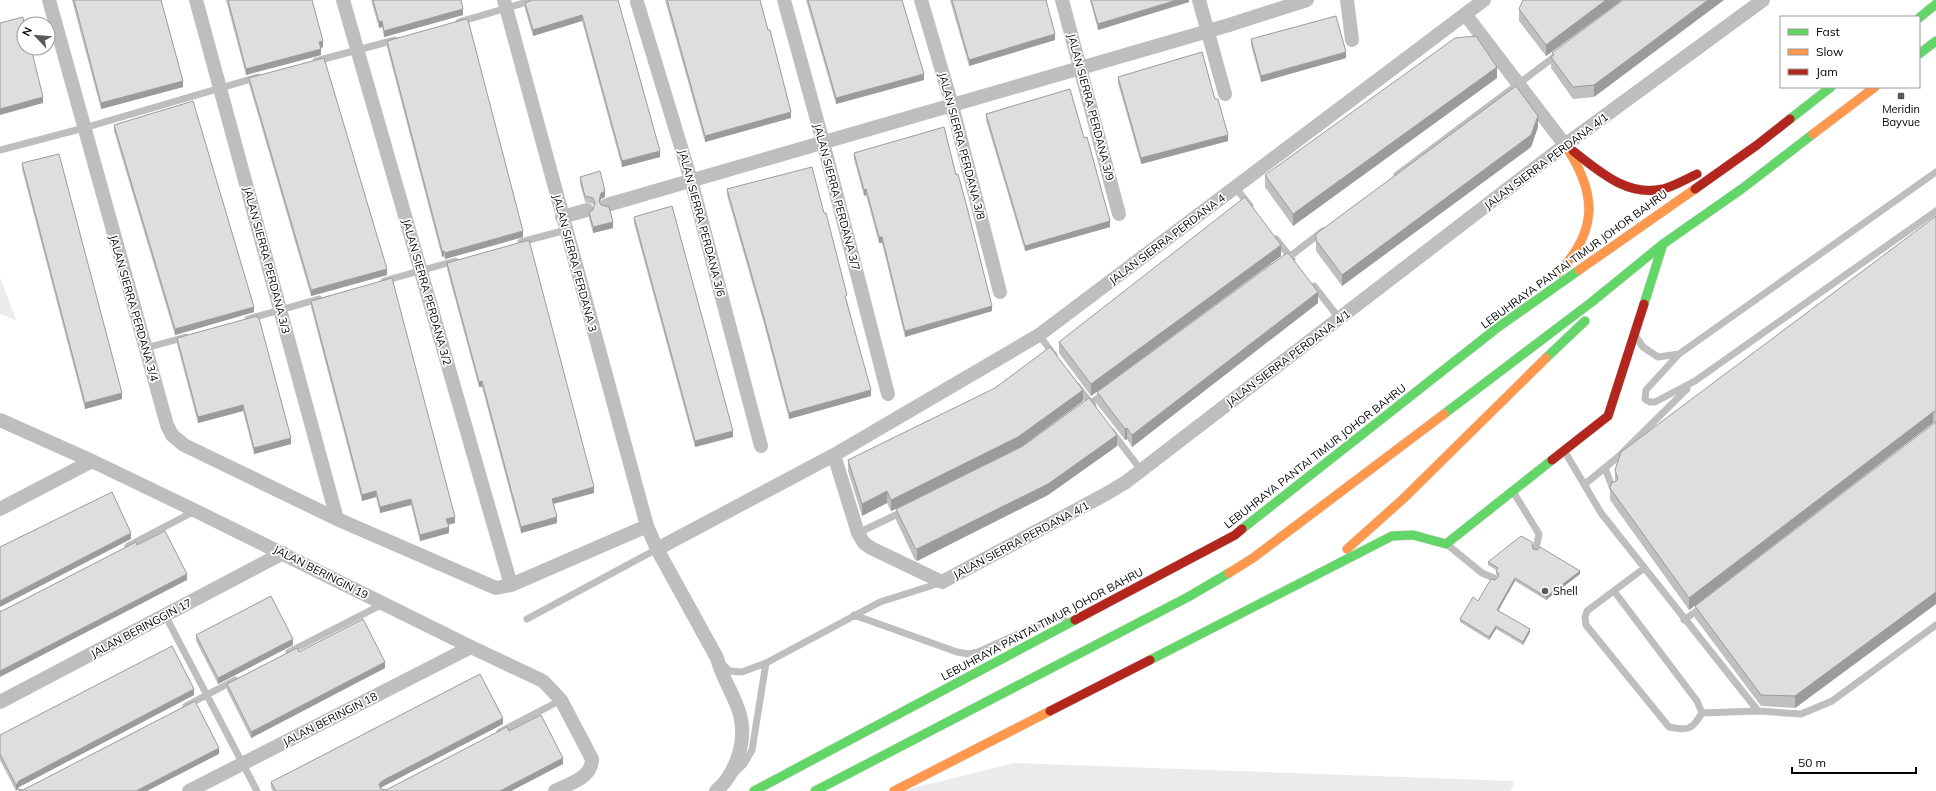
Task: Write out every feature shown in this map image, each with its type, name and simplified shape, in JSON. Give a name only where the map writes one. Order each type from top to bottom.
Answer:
[{"type":"highway","points":[[1920,17],[1936,4]]},
{"type":"highway","points":[[1920,53],[1936,41]]},
{"type":"highway","name":"LEBUHRAYA PANTAI TIMUR JOHOR BAHRU","points":[[754,791],[1235,535],[1498,328],[1757,145],[1829,88]]},
{"type":"highway","points":[[815,791],[1188,597],[1253,558],[1593,301],[1662,244],[1743,188],[1874,88]]},
{"type":"highway","points":[[1565,145],[1614,182],[1635,190],[1648,192],[1661,190],[1757,145]]},
{"type":"highway","points":[[1498,328],[1570,262],[1583,239],[1588,222],[1589,210],[1587,188],[1581,173],[1565,145]]},
{"type":"highway","points":[[1327,568],[1403,499],[1662,244]]},
{"type":"highway","points":[[894,791],[1396,534],[1413,534],[1446,544],[1608,416],[1662,244]]},
{"type":"street","name":"JALAN SIERRA PERDANA 3/4","points":[[49,0],[167,425],[172,435],[184,445],[337,519],[485,585],[496,588],[511,585],[647,526]]},
{"type":"street","name":"JALAN SIERRA PERDANA 3/3","points":[[196,0],[337,519]]},
{"type":"street","name":"JALAN SIERRA PERDANA 3/2","points":[[343,0],[511,585]]},
{"type":"street","name":"JALAN SIERRA PERDANA 3/7","points":[[784,0],[823,142],[888,394]]},
{"type":"street","name":"JALAN SIERRA PERDANA 3/8","points":[[921,0],[952,105],[1000,292]]},
{"type":"street","name":"JALAN SIERRA PERDANA 3/9","points":[[1062,0],[1119,214]]},
{"type":"street","points":[[1199,0],[1225,94]]},
{"type":"street","points":[[607,205],[1208,31],[1307,0]]},
{"type":"street","points":[[1347,0],[1352,40]]},
{"type":"street","name":"JALAN SIERRA PERDANA 4","points":[[657,548],[834,455],[1039,335],[1484,0]]},
{"type":"street","name":"JALAN SIERRA PERDANA 4/1","points":[[834,455],[858,533],[867,546],[942,582],[1106,494],[1141,470],[1565,145],[1763,0]]},
{"type":"street","name":"JALAN SIERRA PERDANA 3/6","points":[[637,2],[691,180],[761,446]]},
{"type":"street","name":"JALAN SIERRA PERDANA 3","points":[[505,4],[647,526],[657,548],[717,658],[720,670],[737,704],[742,725],[740,751],[734,766],[716,791]]},
{"type":"street","points":[[1465,14],[1565,145]]},
{"type":"street","points":[[564,223],[587,210]]},
{"type":"street","name":"JALAN BERINGIN 19","points":[[0,420],[92,461],[543,681],[561,700],[592,759],[592,767],[588,773],[555,791]]},
{"type":"street","points":[[0,509],[92,461]]},
{"type":"street","name":"JALAN BERINGGIN 17","points":[[0,702],[283,553]]},
{"type":"street","name":"JALAN BERINGIN 18","points":[[189,791],[471,647]]},
{"type":"lane","points":[[454,23],[505,4],[534,0]]},
{"type":"lane","points":[[312,63],[402,38]]},
{"type":"lane","points":[[1388,181],[1562,51]]},
{"type":"lane","points":[[0,150],[84,128],[219,87],[266,75]]},
{"type":"lane","points":[[1936,172],[1679,354],[1646,390],[1646,399],[1650,402],[1655,402],[1695,381],[1936,211]]},
{"type":"lane","points":[[1235,187],[1254,210]]},
{"type":"lane","points":[[512,245],[564,223]]},
{"type":"lane","points":[[1277,266],[1327,228]]},
{"type":"lane","points":[[1272,233],[1295,263]]},
{"type":"lane","points":[[376,283],[466,258]]},
{"type":"lane","points":[[1310,281],[1339,318]]},
{"type":"lane","points":[[243,321],[325,298]]},
{"type":"lane","points":[[1634,334],[1643,347],[1658,357],[1679,354]]},
{"type":"lane","points":[[146,348],[190,335]]},
{"type":"lane","points":[[1039,335],[1058,360]]},
{"type":"lane","points":[[1072,378],[1099,415]]},
{"type":"lane","points":[[1585,484],[1605,468],[1695,381]]},
{"type":"lane","points":[[1078,412],[1110,389]]},
{"type":"lane","points":[[1109,428],[1141,470]]},
{"type":"lane","points":[[1564,450],[1585,484],[1600,513],[1643,569],[1758,711]]},
{"type":"lane","points":[[1605,468],[1613,489]]},
{"type":"lane","points":[[1513,491],[1539,534],[1536,548]]},
{"type":"lane","points":[[858,533],[913,506]]},
{"type":"lane","points":[[119,551],[196,511]]},
{"type":"lane","points":[[1446,544],[1482,573],[1494,578]]},
{"type":"lane","points":[[527,619],[657,548]]},
{"type":"lane","points":[[1643,569],[1587,611],[1585,617],[1586,625],[1669,727],[1683,730],[1694,726],[1702,713]]},
{"type":"lane","points":[[717,658],[726,668],[735,672],[742,672],[766,663],[880,602],[942,582]]},
{"type":"lane","points":[[1614,592],[1697,701],[1702,713]]},
{"type":"lane","points":[[1684,620],[1710,601]]},
{"type":"lane","points":[[285,655],[384,604]]},
{"type":"lane","points":[[165,615],[257,791]]},
{"type":"lane","points":[[854,615],[957,652],[969,654],[978,652],[1054,618],[1085,615]]},
{"type":"lane","points":[[1702,713],[1758,711],[1801,714],[1832,701],[1936,625]]},
{"type":"lane","points":[[726,779],[744,764],[752,750],[766,663]]},
{"type":"lane","points":[[179,709],[242,677]]},
{"type":"lane","points":[[490,736],[561,700]]},
{"type":"shaded area","points":[[0,277],[16,320],[0,314]]},
{"type":"shaded area","points":[[1014,763],[1514,781],[1511,791],[901,791]]},
{"type":"building","points":[[74,0],[161,0],[183,81],[101,103]]},
{"type":"building","points":[[228,0],[312,0],[323,41],[319,42],[321,49],[246,69]]},
{"type":"building","points":[[373,0],[461,0],[463,9],[384,31],[382,21],[379,22]]},
{"type":"building","points":[[532,0],[618,0],[660,151],[622,161],[582,15],[533,30],[525,3]]},
{"type":"building","points":[[667,0],[760,0],[768,30],[770,30],[791,112],[705,136]]},
{"type":"building","points":[[808,0],[902,0],[924,74],[836,98]]},
{"type":"building","points":[[952,0],[1046,0],[1055,34],[969,60]]},
{"type":"building","points":[[1091,0],[1177,0],[1098,24]]},
{"type":"building","points":[[1523,0],[1606,0],[1546,45],[1519,9]]},
{"type":"building","points":[[1623,0],[1708,0],[1594,85],[1573,87],[1551,57],[1554,55],[1552,53]]},
{"type":"building","points":[[1336,16],[1346,52],[1261,76],[1251,39]]},
{"type":"building","points":[[16,19],[16,56],[33,56],[43,97],[0,109],[0,23]]},
{"type":"building","points":[[466,19],[468,20],[523,231],[445,253],[442,251],[387,41]]},
{"type":"building","points":[[1476,36],[1497,67],[1293,214],[1265,175],[1455,38]]},
{"type":"building","points":[[1202,52],[1215,99],[1218,99],[1228,135],[1141,158],[1118,77]]},
{"type":"building","points":[[324,58],[387,269],[311,290],[249,78]]},
{"type":"building","points":[[1516,86],[1538,116],[1531,135],[1342,275],[1316,240],[1316,234]]},
{"type":"building","points":[[1070,89],[1084,138],[1087,137],[1110,221],[1025,246],[986,114]]},
{"type":"building","points":[[193,101],[254,307],[175,329],[114,125]]},
{"type":"building","points":[[944,127],[956,175],[958,174],[968,211],[992,306],[905,331],[882,237],[879,237],[866,189],[864,190],[854,153]]},
{"type":"building","points":[[59,154],[122,393],[85,403],[22,163]]},
{"type":"building","points":[[812,167],[824,213],[826,213],[847,295],[845,296],[871,390],[789,413],[764,318],[727,189]]},
{"type":"building","points":[[600,171],[605,191],[601,193],[599,201],[601,205],[609,207],[613,222],[593,227],[589,212],[593,210],[595,202],[593,198],[585,196],[580,177]]},
{"type":"building","points":[[1245,197],[1281,245],[1091,384],[1059,342]]},
{"type":"building","points":[[672,206],[733,431],[695,441],[634,217]]},
{"type":"building","points":[[1936,216],[1936,411],[1689,598],[1610,488],[1612,482],[1615,482],[1618,479],[1615,470],[1621,452]]},
{"type":"building","points":[[529,240],[594,487],[552,499],[557,517],[521,527],[482,381],[479,382],[447,263]]},
{"type":"building","points":[[1287,253],[1318,292],[1132,435],[1127,428],[1125,429],[1097,392]]},
{"type":"building","points":[[392,278],[455,517],[446,519],[449,527],[420,535],[411,499],[380,507],[376,491],[362,495],[311,301]]},
{"type":"building","points":[[257,316],[259,318],[291,438],[254,448],[243,405],[198,417],[177,338]]},
{"type":"building","points":[[1050,347],[1083,390],[1018,437],[891,500],[887,491],[862,504],[848,460],[995,388]]},
{"type":"building","points":[[1089,398],[1117,435],[1048,484],[917,549],[915,548],[896,509],[1023,446]]},
{"type":"building","points":[[1936,422],[1936,592],[1795,696],[1761,695],[1695,606]]},
{"type":"building","points":[[112,492],[131,533],[0,601],[0,547]]},
{"type":"building","points":[[165,531],[187,574],[0,671],[0,611],[136,542],[137,545]]},
{"type":"building","name":"Shell","points":[[1521,536],[1532,542],[1533,549],[1537,550],[1540,547],[1580,571],[1546,597],[1515,578],[1497,610],[1530,629],[1523,642],[1496,626],[1489,637],[1460,619],[1473,597],[1478,601],[1491,579],[1495,580],[1498,577],[1499,574],[1496,571],[1498,568],[1488,562]]},
{"type":"building","points":[[271,596],[293,639],[218,678],[196,635]]},
{"type":"building","points":[[363,619],[385,662],[251,732],[227,684],[297,648],[299,652]]},
{"type":"building","points":[[172,646],[194,689],[19,781],[16,785],[0,754],[0,735]]},
{"type":"building","points":[[480,674],[503,718],[382,781],[379,784],[381,789],[386,790],[507,727],[509,731],[541,715],[563,758],[500,791],[276,791],[271,782]]},
{"type":"building","points":[[195,701],[219,748],[136,791],[19,791],[18,789],[23,790]]},
{"type":"traffic: fast","points":[[1920,17],[1936,4]]},
{"type":"traffic: fast","points":[[1920,53],[1936,41]]},
{"type":"traffic: fast","points":[[1790,119],[1830,88]]},
{"type":"traffic: fast","points":[[1444,414],[1593,301],[1663,244],[1743,188],[1813,134]]},
{"type":"traffic: fast","points":[[1644,304],[1663,244]]},
{"type":"traffic: fast","points":[[1242,529],[1497,328],[1579,270]]},
{"type":"traffic: fast","points":[[1546,358],[1585,321]]},
{"type":"traffic: fast","points":[[1150,660],[1392,536],[1413,535],[1446,544],[1552,460]]},
{"type":"traffic: fast","points":[[815,791],[1188,597],[1229,573]]},
{"type":"traffic: fast","points":[[754,791],[1075,620]]},
{"type":"traffic: slow","points":[[1813,134],[1874,88]]},
{"type":"traffic: slow","points":[[1558,273],[1581,242],[1587,226],[1589,211],[1588,195],[1583,179],[1576,163],[1565,145]]},
{"type":"traffic: slow","points":[[1579,270],[1695,189]]},
{"type":"traffic: slow","points":[[1347,549],[1403,499],[1546,358]]},
{"type":"traffic: slow","points":[[1229,573],[1253,558],[1444,414]]},
{"type":"traffic: slow","points":[[894,791],[1050,711]]},
{"type":"traffic: jam","points":[[1695,189],[1757,145],[1790,119]]},
{"type":"traffic: jam","points":[[1573,151],[1593,167],[1615,181],[1638,189],[1650,191],[1663,189],[1697,174]]},
{"type":"traffic: jam","points":[[1552,460],[1608,416],[1644,304]]},
{"type":"traffic: jam","points":[[1075,620],[1235,535],[1242,529]]},
{"type":"traffic: jam","points":[[1050,711],[1150,660]]},
{"type":"place","name":"Meridin Bayvue","points":[[1901,96]]},
{"type":"place","name":"Shell","points":[[1545,591]]}]
